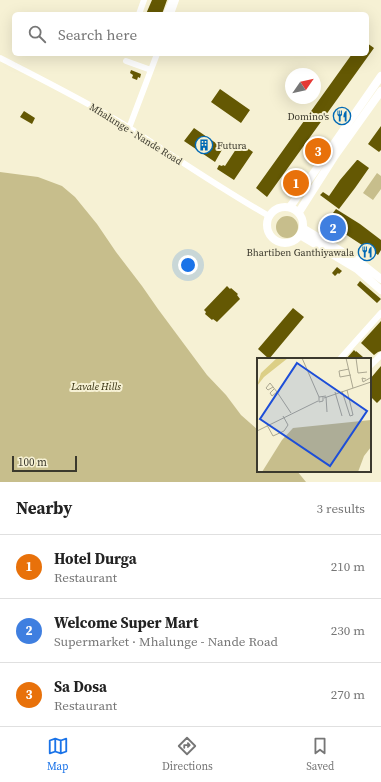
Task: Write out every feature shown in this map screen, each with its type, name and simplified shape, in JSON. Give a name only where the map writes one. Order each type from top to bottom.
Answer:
[{"type":"main road","points":[[290,207],[381,76]]},
{"type":"main road","points":[[298,212],[334,157],[381,91]]},
{"type":"main road","points":[[290,207],[298,212],[302,217],[302,232],[291,242],[279,242],[270,234],[267,222],[269,216],[278,208],[290,207]]},
{"type":"main road","points":[[302,232],[360,263],[381,280]]},
{"type":"main road","points":[[302,232],[357,269],[381,290]]},
{"type":"street","points":[[140,12],[144,0]]},
{"type":"street","points":[[167,12],[172,0]]},
{"type":"street","points":[[172,12],[176,0]]},
{"type":"street","points":[[129,128],[156,56]]},
{"type":"street","name":"Mhalunge - Nande Road","points":[[0,58],[85,102],[129,128],[240,200],[269,216]]},
{"type":"street","points":[[126,61],[151,70]]},
{"type":"street","points":[[341,358],[381,313]]},
{"type":"street","points":[[371,365],[381,355]]},
{"type":"green space","name":"Lavale Hills","points":[[0,172],[38,177],[62,186],[75,197],[97,224],[207,375],[226,395],[241,415],[257,429],[257,472],[298,472],[306,482],[0,482]]},
{"type":"green space","points":[[377,173],[381,176],[381,189],[373,200],[363,193]]},
{"type":"green space","points":[[287,216],[295,219],[298,227],[295,235],[287,238],[279,235],[276,227],[279,219]]},
{"type":"building","points":[[152,0],[167,0],[163,12],[147,12]]},
{"type":"building","points":[[369,44],[374,48],[369,55]]},
{"type":"building","points":[[351,56],[368,56],[267,197],[256,188],[316,104],[321,104],[321,97]]},
{"type":"building","points":[[131,70],[141,74],[140,78],[138,77],[137,80],[132,78],[133,75],[130,73]]},
{"type":"building","points":[[220,89],[250,110],[241,123],[211,102]]},
{"type":"building","points":[[24,111],[35,118],[32,124],[20,117]]},
{"type":"building","points":[[381,126],[381,150],[379,152],[368,144]]},
{"type":"building","name":"Futura","points":[[194,128],[223,148],[215,162],[184,141]]},
{"type":"building","points":[[240,143],[253,152],[234,180],[217,169],[219,165],[225,166]]},
{"type":"building","points":[[357,160],[369,168],[339,209],[320,195],[323,192],[329,196]]},
{"type":"building","points":[[336,209],[360,224],[381,240],[381,250],[378,255],[336,228],[337,226],[330,222]]},
{"type":"building","points":[[337,267],[342,271],[335,276],[332,273]]},
{"type":"building","points":[[360,281],[381,299],[377,303],[357,285]]},
{"type":"building","points":[[227,286],[238,294],[237,295],[240,299],[217,322],[205,314],[206,312],[204,310]]},
{"type":"building","points":[[293,308],[304,317],[270,358],[258,349]]},
{"type":"building","points":[[381,321],[381,351],[374,355],[361,343]]},
{"type":"building","points":[[354,350],[363,357],[362,358],[347,358]]},
{"type":"building","points":[[381,366],[381,399],[377,403],[371,397],[371,378]]},
{"type":"place","name":"Domino's","points":[[342,116]]},
{"type":"place","name":"Futura","points":[[204,145]]},
{"type":"place","name":"Sa Dosa","points":[[318,151]]},
{"type":"place","name":"Hotel Durga","points":[[296,183]]},
{"type":"place","name":"Welcome Super Mart","points":[[333,228]]},
{"type":"place","name":"Bhartiben Ganthiyawala","points":[[367,252]]}]
